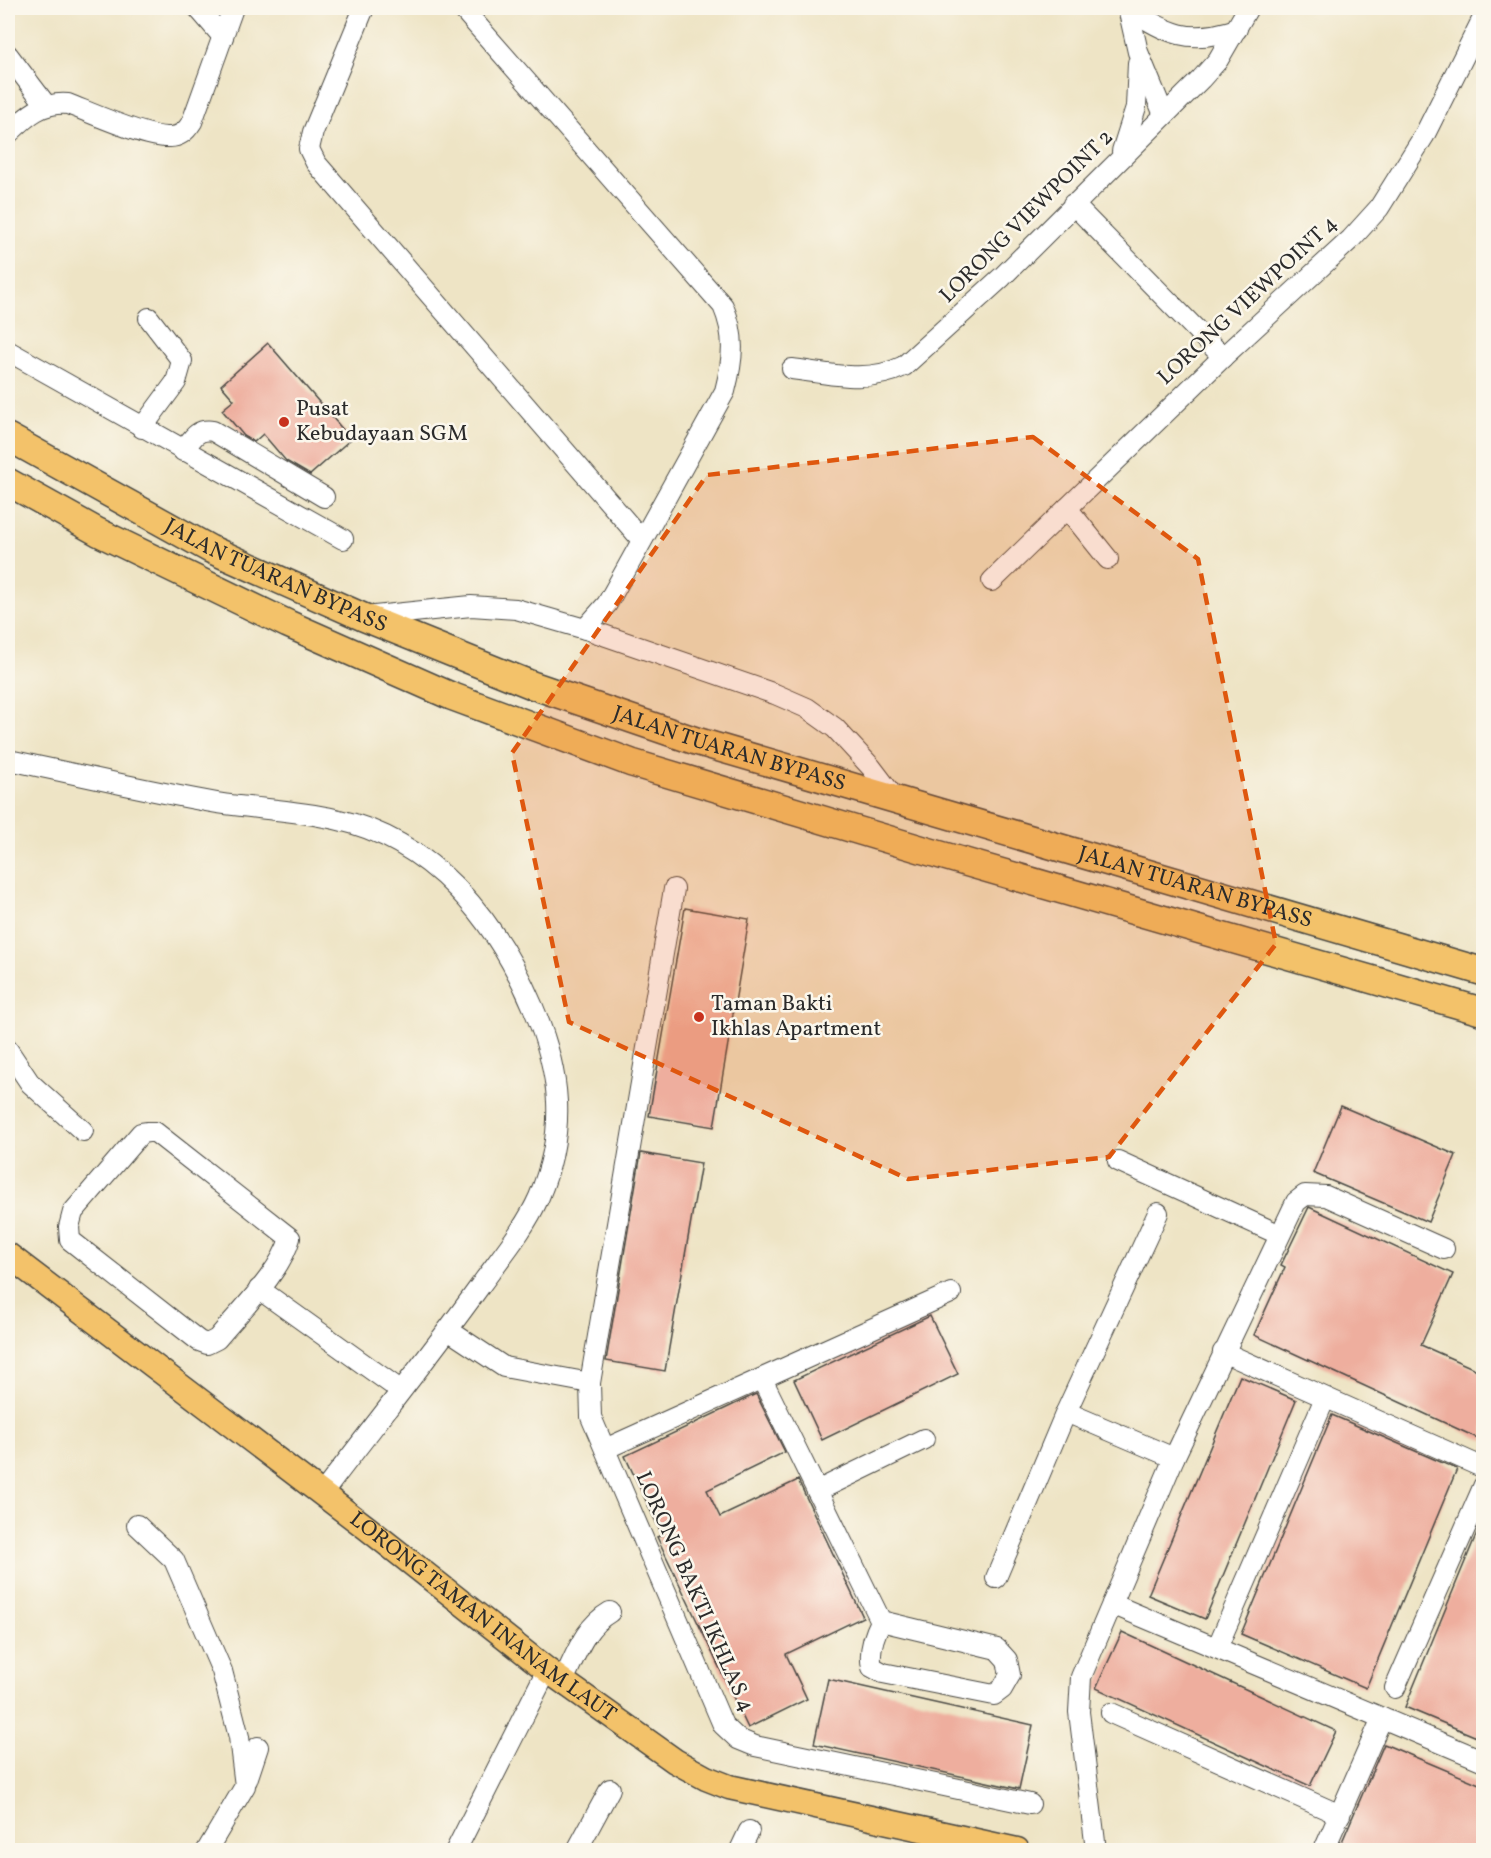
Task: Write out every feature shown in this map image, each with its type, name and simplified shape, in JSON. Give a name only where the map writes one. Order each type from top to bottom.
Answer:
[{"type":"highway","name":"JALAN TUARAN BYPASS","points":[[8,437],[210,549],[363,617],[522,681],[696,741],[1484,972]]},
{"type":"highway","name":"JALAN TUARAN BYPASS","points":[[8,482],[41,503],[167,568],[451,696],[632,763],[916,848],[1484,1012]]},
{"type":"main road","points":[[8,498],[41,503]]},
{"type":"main road","name":"LORONG TAMAN INANAM LAUT","points":[[8,1255],[322,1494],[555,1676],[675,1761],[706,1778],[729,1787],[1017,1851]]},
{"type":"street","points":[[198,8],[224,37]]},
{"type":"street","points":[[8,134],[28,116],[46,105],[68,104],[160,136],[179,135],[186,132],[192,122],[233,8]]},
{"type":"street","points":[[364,8],[313,132],[309,149],[316,163],[641,539]]},
{"type":"street","points":[[462,8],[723,306],[732,327],[731,368],[725,391],[607,604],[585,629]]},
{"type":"street","points":[[1129,8],[1174,35],[1189,38],[1218,35],[1237,29]]},
{"type":"street","points":[[1129,8],[1138,52],[1164,115]]},
{"type":"street","name":"LORONG VIEWPOINT 2","points":[[792,369],[864,378],[886,375],[904,366],[1002,277],[1218,60],[1248,8]]},
{"type":"street","name":"LORONG VIEWPOINT 4","points":[[992,581],[1223,357],[1351,239],[1379,208],[1424,136],[1484,16]]},
{"type":"street","points":[[1119,160],[1136,108],[1138,52]]},
{"type":"street","points":[[9,60],[46,105]]},
{"type":"street","points":[[1073,204],[1223,357]]},
{"type":"street","points":[[142,428],[176,382],[182,361],[148,318]]},
{"type":"street","points":[[8,351],[343,539]]},
{"type":"street","points":[[183,451],[197,433],[204,430],[213,431],[324,497]]},
{"type":"street","points":[[1067,508],[1108,559]]},
{"type":"street","points":[[607,604],[608,637]]},
{"type":"street","points":[[363,617],[498,606],[585,629],[775,694],[807,708],[835,728],[871,767],[896,800]]},
{"type":"street","points":[[8,760],[214,802],[326,817],[372,830],[407,848],[445,874],[472,903],[497,937],[520,978],[544,1033],[555,1070],[557,1129],[551,1162],[538,1198],[521,1229],[448,1330],[322,1494]]},
{"type":"street","name":"LORONG BAKTI IKHLAS 4","points":[[674,889],[590,1383],[591,1417],[723,1725],[738,1739],[755,1746],[1030,1804]]},
{"type":"street","points":[[8,1050],[30,1083],[83,1131]]},
{"type":"street","points":[[155,1132],[290,1238],[287,1249],[259,1289],[217,1340],[207,1344],[199,1341],[70,1240],[69,1227],[73,1212],[141,1133],[155,1132]]},
{"type":"street","points":[[1118,1161],[1278,1234]]},
{"type":"street","points":[[1096,1851],[1079,1694],[1086,1662],[1173,1458],[1278,1234],[1296,1202],[1305,1195],[1326,1196],[1444,1249]]},
{"type":"street","points":[[996,1578],[1066,1412],[1158,1213]]},
{"type":"street","points":[[259,1289],[400,1390]]},
{"type":"street","points":[[604,1449],[951,1293]]},
{"type":"street","points":[[448,1330],[504,1367],[590,1383]]},
{"type":"street","points":[[1223,1352],[1484,1468]]},
{"type":"street","points":[[762,1379],[880,1620],[873,1638],[870,1659],[872,1667],[883,1673],[994,1695],[1002,1689],[1010,1675],[1007,1660],[997,1649],[880,1620]]},
{"type":"street","points":[[1216,1648],[1325,1398]]},
{"type":"street","points":[[1066,1412],[1173,1458]]},
{"type":"street","points":[[817,1491],[924,1440]]},
{"type":"street","points":[[1395,1688],[1484,1485]]},
{"type":"street","points":[[137,1526],[174,1560],[222,1671],[239,1737],[245,1786]]},
{"type":"street","points":[[1112,1604],[1484,1761]]},
{"type":"street","points":[[456,1851],[555,1676],[596,1620],[610,1612]]},
{"type":"street","points":[[1111,1713],[1340,1815]]},
{"type":"street","points":[[1324,1851],[1382,1718]]},
{"type":"street","points":[[207,1851],[245,1786],[258,1747]]},
{"type":"street","points":[[577,1851],[610,1789]]},
{"type":"street","points":[[740,1851],[749,1831]]},
{"type":"highlighted area","points":[[1033,437],[1198,559],[1276,944],[1109,1157],[908,1179],[569,1022],[512,753],[707,475]]},
{"type":"building","name":"Pusat Kebudayaan SGM","points":[[268,343],[351,439],[310,475],[286,461],[263,434],[254,442],[244,436],[222,410],[234,400],[221,385]]},
{"type":"building","name":"Taman Bakti Ikhlas Apartment","points":[[685,908],[749,919],[714,1127],[649,1116]]},
{"type":"building","points":[[1341,1106],[1456,1155],[1428,1222],[1313,1173]]},
{"type":"building","points":[[641,1153],[701,1163],[665,1371],[606,1361]]},
{"type":"building","points":[[1309,1207],[1453,1274],[1421,1345],[1484,1373],[1484,1441],[1254,1335],[1285,1267],[1281,1265]]},
{"type":"building","points":[[930,1316],[958,1374],[822,1440],[794,1380]]},
{"type":"building","points":[[1240,1376],[1296,1400],[1205,1619],[1148,1595]]},
{"type":"building","points":[[756,1394],[785,1452],[707,1490],[720,1517],[798,1480],[863,1617],[786,1654],[807,1699],[748,1728],[657,1537],[662,1535],[625,1456]]},
{"type":"building","points":[[1332,1415],[1457,1469],[1366,1688],[1241,1634]]},
{"type":"building","points":[[1484,1518],[1484,1740],[1405,1707]]},
{"type":"building","points":[[1122,1632],[1336,1731],[1310,1786],[1096,1688]]},
{"type":"building","points":[[828,1679],[1033,1725],[1019,1789],[814,1744]]},
{"type":"building","points":[[1384,1744],[1484,1786],[1484,1851],[1338,1851]]},
{"type":"place","name":"Pusat Kebudayaan SGM","points":[[284,422]]},
{"type":"place","name":"Taman Bakti Ikhlas Apartment","points":[[699,1017]]}]
